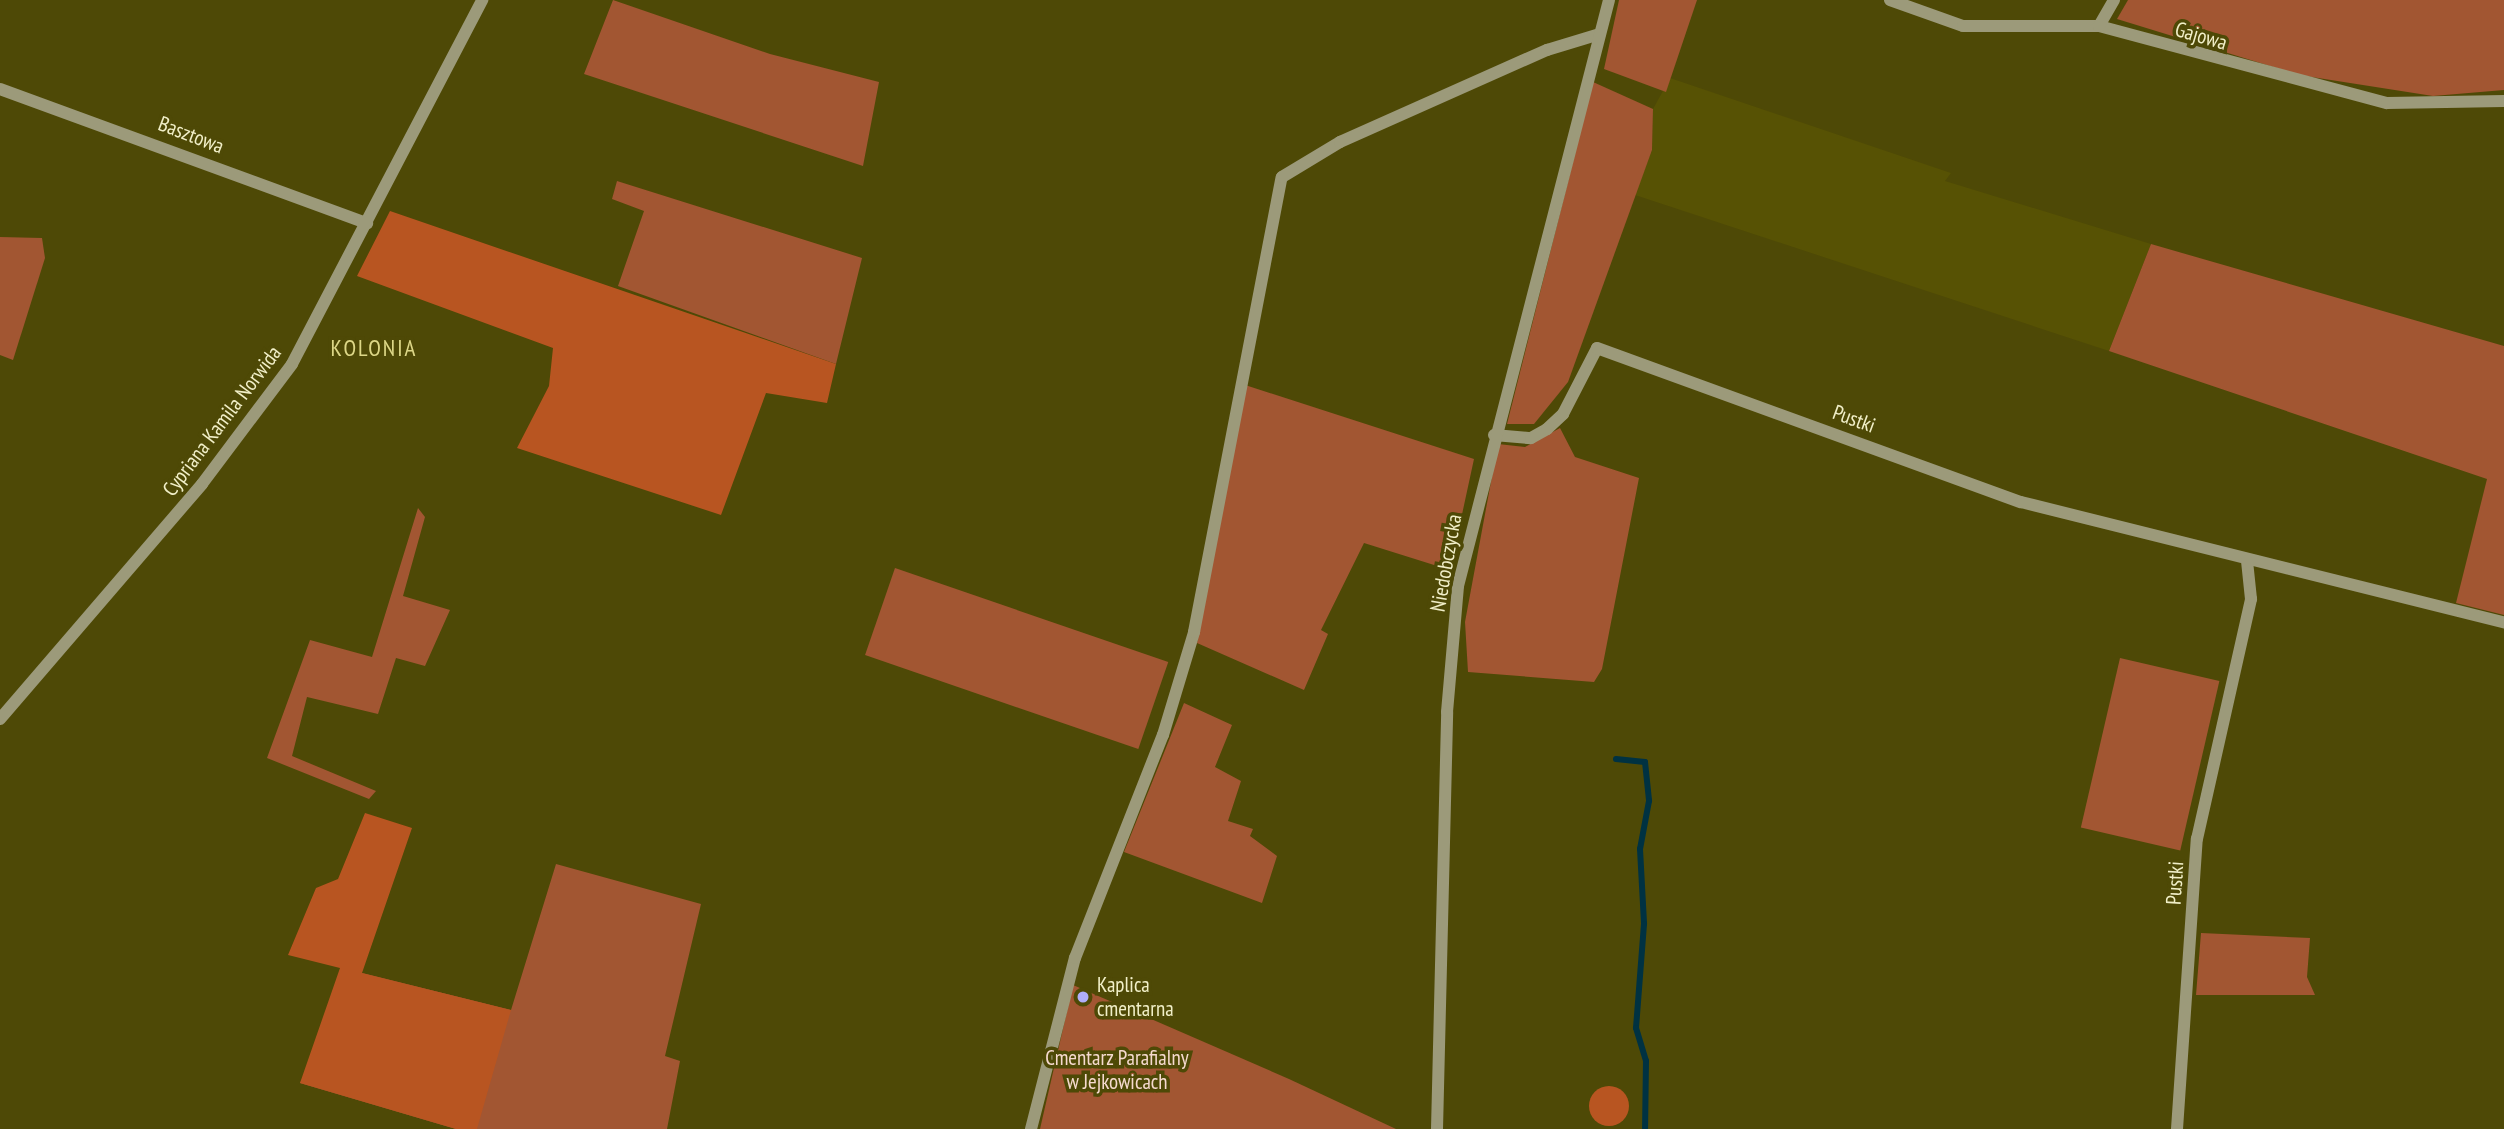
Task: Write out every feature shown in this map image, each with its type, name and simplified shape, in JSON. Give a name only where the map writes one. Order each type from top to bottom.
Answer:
[{"type":"street","name":"Cypriana Kamila Norwida","points":[[0,719],[202,484],[292,364],[482,0]]},
{"type":"street","name":"Niedobczycka","points":[[1437,1129],[1447,712],[1458,586],[1494,435],[1609,0]]},
{"type":"street","name":"Gajowa","points":[[1890,0],[1963,26],[2099,26],[2388,103],[2504,101]]},
{"type":"street","points":[[2099,26],[2114,0]]},
{"type":"street","points":[[1031,1129],[1076,958],[1163,735],[1194,632],[1282,177],[1340,142],[1547,50],[1600,34]]},
{"type":"street","name":"Basztowa","points":[[0,89],[367,223]]},
{"type":"street","name":"Pustki","points":[[1494,435],[1531,438],[1547,429],[1563,414],[1597,348],[2021,502],[2247,561],[2381,587],[2504,622]]},
{"type":"street","name":"Pustki","points":[[2177,1129],[2197,839],[2251,599],[2247,561]]},
{"type":"shaded area","points":[[1670,78],[1951,173],[1945,181],[2151,244],[2109,351],[1635,195],[1652,150],[1653,109]]},
{"type":"shaded area","points":[[390,211],[836,364],[827,403],[766,393],[721,515],[517,448],[549,386],[553,348],[357,276]]},
{"type":"shaded area","points":[[365,813],[412,828],[362,973],[511,1010],[477,1129],[456,1129],[300,1083],[340,968],[288,955],[316,888],[338,879]]},
{"type":"shaded area","points":[[1609,1086],[1617,1087],[1623,1092],[1628,1098],[1628,1114],[1623,1120],[1617,1125],[1609,1126],[1601,1125],[1595,1120],[1590,1114],[1589,1106],[1590,1098],[1595,1092],[1601,1087]]},
{"type":"green space","points":[[613,0],[770,54],[879,82],[863,166],[584,74]]},
{"type":"green space","points":[[1619,0],[1697,0],[1666,92],[1604,69]]},
{"type":"green space","points":[[2128,0],[2504,0],[2504,90],[2433,96],[2299,75],[2117,19]]},
{"type":"green space","points":[[1593,82],[1653,109],[1652,150],[1568,382],[1534,424],[1507,424]]},
{"type":"green space","points":[[617,181],[862,258],[836,364],[618,286],[644,211],[612,199]]},
{"type":"green space","points":[[0,237],[42,238],[45,258],[13,360],[0,355]]},
{"type":"green space","points":[[2151,244],[2504,346],[2504,615],[2456,603],[2487,479],[2109,351]]},
{"type":"green space","points":[[1242,384],[1474,459],[1450,570],[1364,543],[1321,630],[1328,634],[1304,690],[1197,643]]},
{"type":"green space","points":[[1560,428],[1575,457],[1639,478],[1602,669],[1594,682],[1468,672],[1465,622],[1498,444],[1525,447]]},
{"type":"green space","points":[[418,508],[425,517],[403,596],[450,610],[425,666],[396,658],[378,714],[307,697],[292,756],[376,791],[369,799],[267,758],[310,640],[372,657]]},
{"type":"green space","points":[[895,568],[1168,662],[1138,749],[865,655]]},
{"type":"green space","points":[[2120,658],[2219,681],[2180,850],[2081,828]]},
{"type":"green space","points":[[1184,703],[1232,725],[1215,767],[1241,781],[1228,821],[1253,829],[1250,836],[1277,856],[1262,903],[1124,852]]},
{"type":"green space","points":[[556,864],[701,904],[665,1056],[680,1061],[667,1129],[456,1129],[300,1083],[362,973],[511,1010]]},
{"type":"green space","points":[[2201,933],[2310,938],[2307,977],[2315,995],[2196,995]]},
{"type":"green space","name":"Cmentarz Parafialny w Jejkowicach","points":[[1073,985],[1289,1079],[1396,1129],[1040,1129]]},
{"type":"waterway","points":[[1616,759],[1645,762],[1649,801],[1640,849],[1644,924],[1636,1028],[1646,1061],[1645,1129]]},
{"type":"place","name":"Kaplica cmentarna","points":[[1083,997]]},
{"type":"district","name":"KOLONIA","points":[[374,348]]}]
